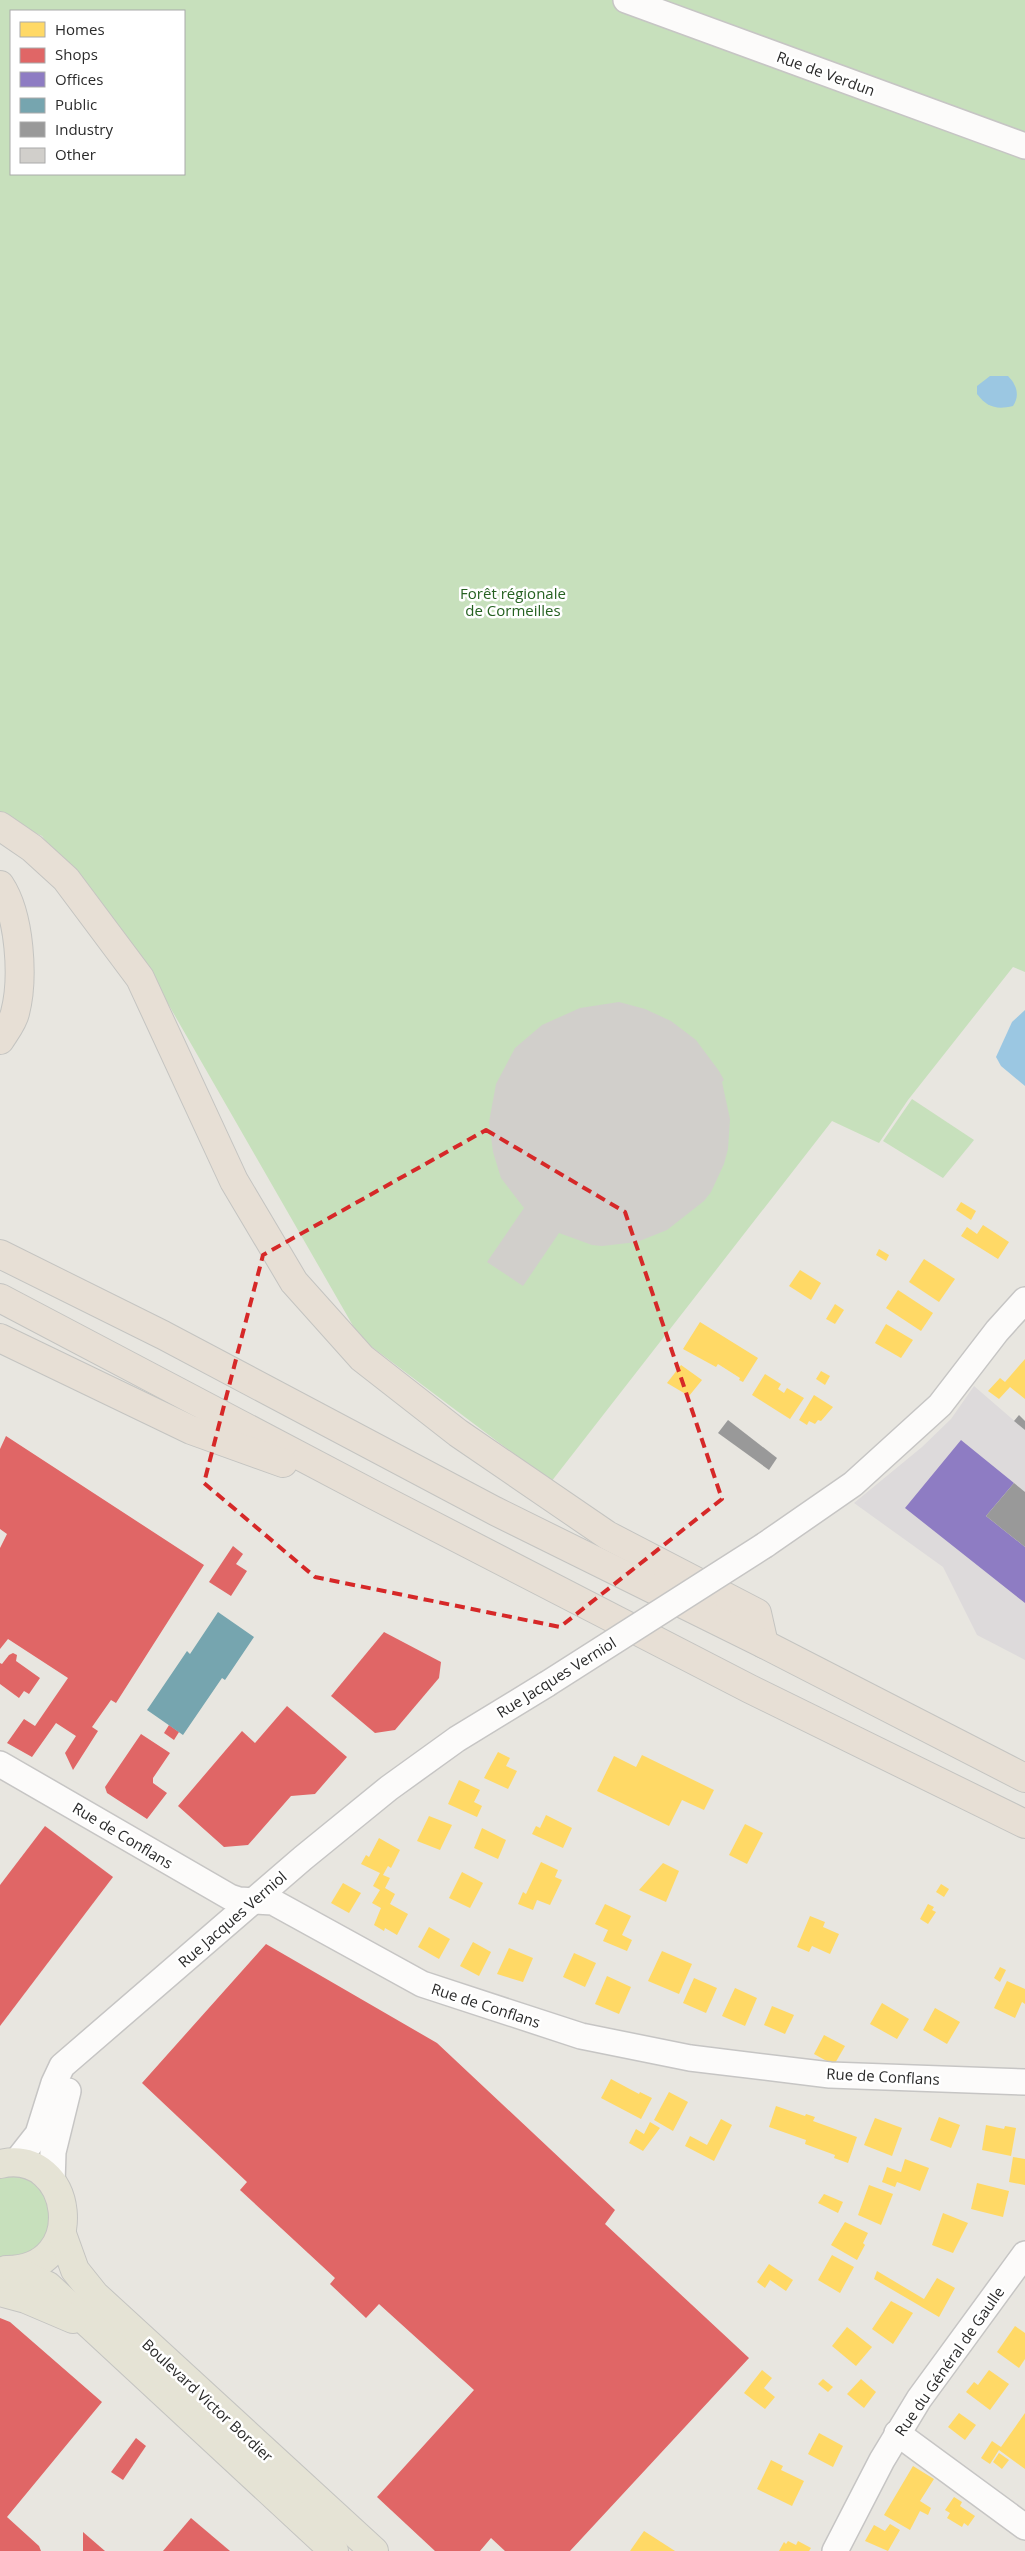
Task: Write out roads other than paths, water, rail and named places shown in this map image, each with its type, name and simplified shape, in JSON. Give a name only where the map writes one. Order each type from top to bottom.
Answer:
[{"type":"highway","points":[[0,826],[32,848],[66,879],[140,978],[234,1181],[294,1282],[362,1358],[458,1433],[607,1534],[757,1613],[764,1644]]},
{"type":"highway","points":[[0,885],[5,892],[17,929],[18,976],[15,1014],[0,1040]]},
{"type":"highway","points":[[0,1254],[172,1339],[495,1512],[764,1644],[1025,1778]]},
{"type":"highway","points":[[0,1298],[374,1495],[750,1689],[1025,1824]]},
{"type":"highway","points":[[0,1338],[191,1430],[374,1495]]},
{"type":"main road","points":[[8,2163],[36,2169],[52,2183],[63,2203],[64,2215],[62,2234],[56,2246],[43,2260],[35,2265],[8,2270]]},
{"type":"main road","name":"Boulevard Victor Bordier","points":[[62,2234],[75,2270],[95,2295],[374,2551]]},
{"type":"main road","name":"Boulevard Victor Bordier","points":[[8,2270],[48,2286],[334,2551]]},
{"type":"main road","points":[[0,2292],[45,2306],[98,2332]]},
{"type":"street","name":"Rue de Verdun","points":[[626,0],[1025,146]]},
{"type":"street","name":"Rue Jacques Verniol","points":[[8,2163],[38,2134],[57,2075],[62,2066],[80,2053],[303,1858],[389,1788],[457,1739],[547,1684],[764,1545],[853,1484],[940,1405],[997,1331],[1025,1300]]},
{"type":"street","name":"Rue de Conflans","points":[[0,1764],[230,1897],[273,1902],[422,1984],[581,2036],[690,2058],[830,2075],[1025,2082]]},
{"type":"street","points":[[52,2183],[52,2165],[56,2137],[80,2053]]},
{"type":"street","name":"Rue du Général de Gaulle","points":[[835,2551],[897,2433],[919,2399],[1025,2254]]},
{"type":"street","points":[[897,2433],[1025,2527]]},
{"type":"water","points":[[990,376],[1008,376],[1011,379],[1017,394],[1013,406],[1002,408],[988,405],[977,394],[977,386]]},
{"type":"water","points":[[1025,1010],[1025,1086],[1001,1066],[996,1057],[1012,1022]]},
{"type":"park label","name":"Forêt régionale de Cormeilles","points":[[513,602]]}]
